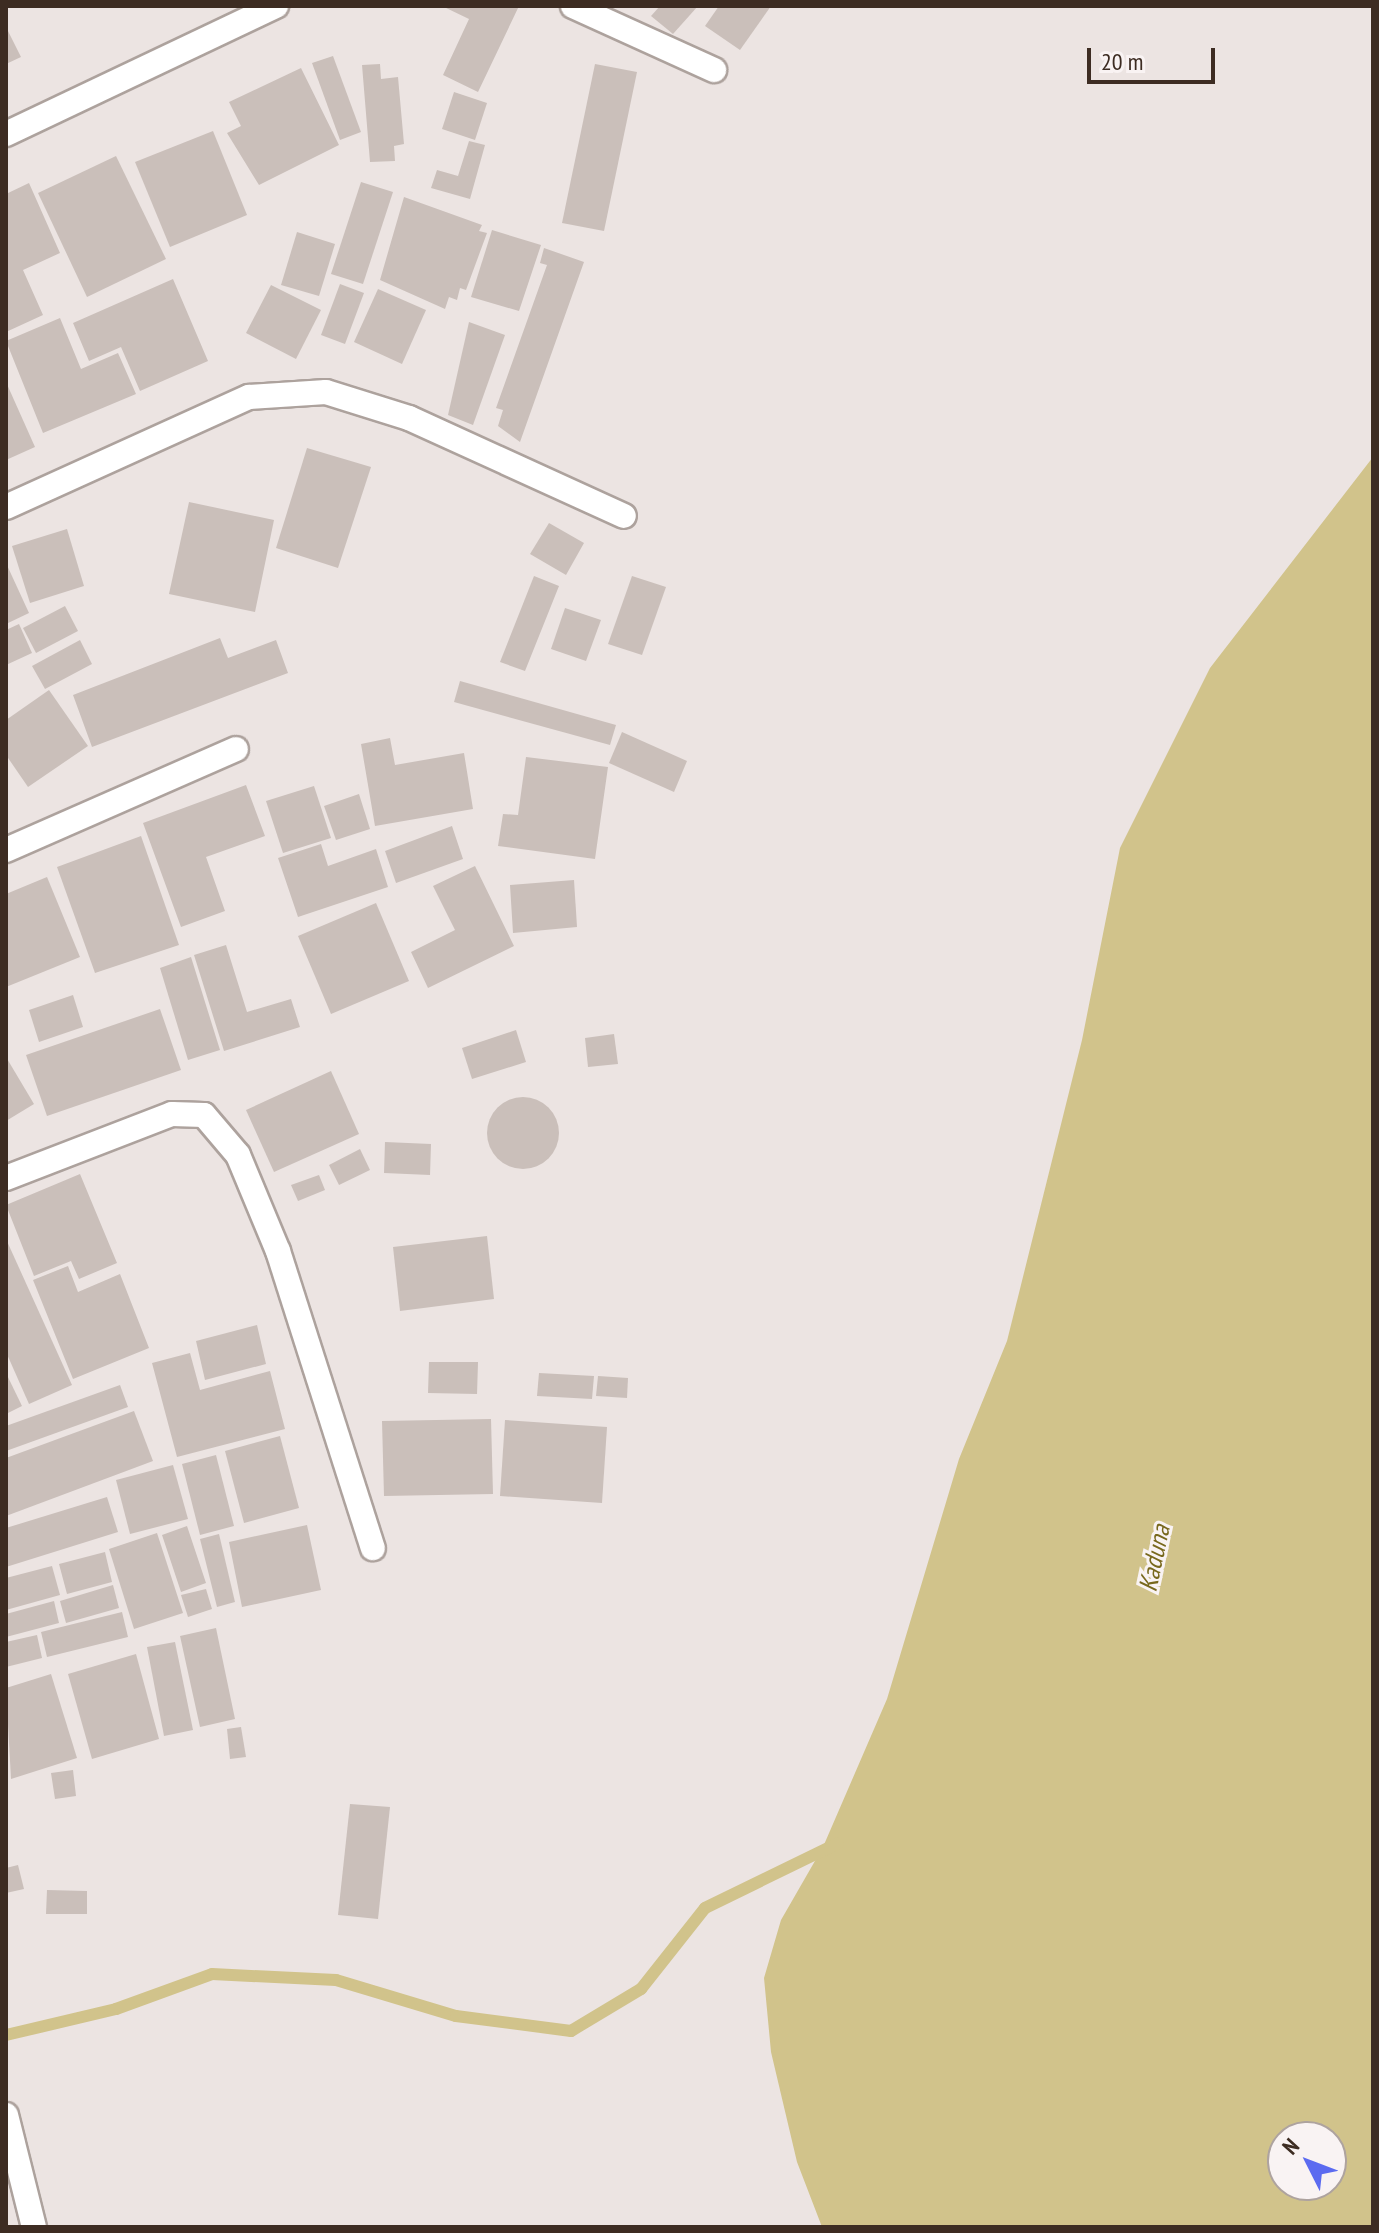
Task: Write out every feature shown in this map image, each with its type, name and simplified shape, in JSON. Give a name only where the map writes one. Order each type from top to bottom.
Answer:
[{"type":"street","points":[[6,134],[276,6]]},
{"type":"street","points":[[573,6],[714,70]]},
{"type":"street","points":[[6,507],[249,397],[326,392],[409,418],[624,516]]},
{"type":"street","points":[[6,850],[236,749]]},
{"type":"street","points":[[6,1178],[172,1114],[204,1115],[238,1155],[278,1251],[373,1548]]},
{"type":"street","points":[[6,2115],[34,2227]]},
{"type":"water","name":"Kaduna","points":[[1373,457],[1373,2227],[822,2227],[797,2162],[771,2052],[764,1978],[781,1920],[823,1847],[887,1699],[959,1459],[1007,1341],[1082,1040],[1120,848],[1210,668]]},
{"type":"building","points":[[442,6],[519,6],[478,92],[443,75],[469,19]]},
{"type":"building","points":[[660,6],[698,6],[673,34],[651,16]]},
{"type":"building","points":[[719,6],[771,6],[740,50],[705,26]]},
{"type":"building","points":[[6,27],[21,57],[6,64]]},
{"type":"building","points":[[333,56],[361,132],[340,140],[312,63]]},
{"type":"building","points":[[380,64],[381,79],[398,77],[404,144],[394,146],[395,161],[370,162],[362,65]]},
{"type":"building","points":[[595,64],[637,72],[604,231],[562,223]]},
{"type":"building","points":[[301,68],[339,145],[259,185],[227,133],[241,126],[229,102]]},
{"type":"building","points":[[454,92],[487,103],[475,140],[442,129]]},
{"type":"building","points":[[213,131],[247,215],[170,247],[135,162]]},
{"type":"building","points":[[469,141],[485,145],[470,199],[431,188],[437,170],[458,176]]},
{"type":"building","points":[[116,156],[166,259],[87,297],[38,193]]},
{"type":"building","points":[[361,182],[393,192],[363,284],[331,274]]},
{"type":"building","points":[[29,183],[60,253],[23,270],[43,315],[6,332],[6,194]]},
{"type":"building","points":[[404,197],[482,225],[479,231],[487,233],[466,290],[460,288],[457,300],[449,297],[445,309],[380,280]]},
{"type":"building","points":[[492,230],[541,245],[519,311],[471,297]]},
{"type":"building","points":[[297,232],[335,244],[319,296],[281,285]]},
{"type":"building","points":[[544,248],[584,262],[520,442],[498,426],[503,410],[496,408],[547,265],[540,263]]},
{"type":"building","points":[[173,279],[208,361],[140,391],[121,347],[89,361],[73,323]]},
{"type":"building","points":[[340,284],[364,293],[345,344],[321,335]]},
{"type":"building","points":[[271,285],[321,310],[296,359],[246,333]]},
{"type":"building","points":[[378,289],[426,310],[402,364],[354,342]]},
{"type":"building","points":[[60,318],[81,369],[118,353],[136,394],[43,433],[6,341]]},
{"type":"building","points":[[469,322],[505,335],[473,425],[448,415]]},
{"type":"building","points":[[6,382],[35,447],[6,460]]},
{"type":"building","points":[[307,448],[371,467],[338,568],[276,548]]},
{"type":"building","points":[[189,502],[274,520],[255,612],[169,594]]},
{"type":"building","points":[[549,523],[584,543],[566,575],[530,554]]},
{"type":"building","points":[[67,529],[84,586],[30,603],[12,546]]},
{"type":"building","points":[[6,563],[29,613],[6,624]]},
{"type":"building","points":[[534,576],[559,586],[525,671],[500,662]]},
{"type":"building","points":[[632,576],[666,587],[642,655],[608,644]]},
{"type":"building","points":[[65,606],[78,631],[36,653],[23,628]]},
{"type":"building","points":[[565,608],[601,620],[586,661],[551,649]]},
{"type":"building","points":[[19,624],[32,653],[6,665],[6,630]]},
{"type":"building","points":[[220,638],[228,658],[276,640],[288,673],[92,747],[73,695]]},
{"type":"building","points":[[80,640],[92,664],[45,689],[32,666]]},
{"type":"building","points":[[460,681],[616,725],[610,745],[454,702]]},
{"type":"building","points":[[49,690],[88,746],[28,787],[6,755],[6,720]]},
{"type":"building","points":[[622,732],[687,761],[674,792],[609,763]]},
{"type":"building","points":[[390,738],[395,765],[464,753],[473,809],[375,826],[361,744]]},
{"type":"building","points":[[526,757],[608,767],[595,859],[498,846],[503,814],[518,815]]},
{"type":"building","points":[[246,785],[265,836],[206,857],[225,911],[181,927],[143,823]]},
{"type":"building","points":[[314,786],[331,838],[283,853],[266,801]]},
{"type":"building","points":[[359,794],[370,829],[336,840],[324,806]]},
{"type":"building","points":[[452,826],[463,859],[396,883],[385,851]]},
{"type":"building","points":[[141,836],[179,945],[95,973],[57,867]]},
{"type":"building","points":[[321,844],[328,866],[376,849],[388,887],[298,917],[278,858]]},
{"type":"building","points":[[475,866],[514,946],[428,988],[411,952],[455,930],[433,886]]},
{"type":"building","points":[[47,877],[80,957],[6,987],[6,894]]},
{"type":"building","points":[[574,880],[577,927],[513,933],[510,885]]},
{"type":"building","points":[[376,903],[409,981],[331,1014],[298,936]]},
{"type":"building","points":[[226,945],[247,1012],[291,999],[300,1027],[224,1051],[194,955]]},
{"type":"building","points":[[191,957],[220,1050],[188,1060],[160,968]]},
{"type":"building","points":[[73,995],[83,1027],[39,1042],[29,1010]]},
{"type":"building","points":[[160,1009],[181,1070],[47,1116],[26,1055]]},
{"type":"building","points":[[516,1030],[526,1062],[472,1079],[462,1048]]},
{"type":"building","points":[[614,1034],[618,1064],[588,1067],[585,1038]]},
{"type":"building","points":[[6,1057],[34,1104],[6,1121]]},
{"type":"building","points":[[331,1071],[359,1134],[274,1172],[246,1110]]},
{"type":"building","points":[[516,1097],[530,1097],[549,1107],[559,1126],[559,1140],[549,1159],[530,1169],[516,1169],[497,1159],[487,1140],[487,1126],[497,1107]]},
{"type":"building","points":[[385,1142],[431,1144],[430,1175],[384,1173]]},
{"type":"building","points":[[360,1149],[370,1170],[339,1185],[329,1165]]},
{"type":"building","points":[[80,1174],[117,1263],[79,1279],[71,1261],[34,1276],[6,1205]]},
{"type":"building","points":[[319,1175],[325,1190],[298,1201],[291,1185]]},
{"type":"building","points":[[487,1236],[494,1299],[400,1311],[393,1247]]},
{"type":"building","points":[[6,1239],[72,1385],[29,1404],[6,1352]]},
{"type":"building","points":[[68,1266],[78,1292],[120,1274],[149,1348],[73,1379],[33,1280]]},
{"type":"building","points":[[257,1325],[266,1364],[205,1380],[196,1341]]},
{"type":"building","points":[[190,1353],[200,1390],[270,1371],[285,1429],[177,1457],[152,1363]]},
{"type":"building","points":[[429,1362],[478,1362],[477,1394],[428,1393]]},
{"type":"building","points":[[6,1373],[22,1406],[6,1414]]},
{"type":"building","points":[[539,1373],[594,1376],[592,1399],[537,1396]]},
{"type":"building","points":[[598,1376],[628,1378],[627,1398],[596,1396]]},
{"type":"building","points":[[120,1385],[128,1407],[6,1451],[6,1426]]},
{"type":"building","points":[[134,1411],[153,1461],[6,1516],[6,1458]]},
{"type":"building","points":[[491,1419],[493,1494],[384,1496],[382,1421]]},
{"type":"building","points":[[505,1420],[607,1427],[602,1503],[500,1496]]},
{"type":"building","points":[[280,1436],[299,1508],[244,1523],[225,1451]]},
{"type":"building","points":[[216,1455],[234,1526],[200,1535],[182,1464]]},
{"type":"building","points":[[173,1465],[188,1519],[130,1534],[116,1480]]},
{"type":"building","points":[[107,1497],[118,1532],[6,1567],[6,1528]]},
{"type":"building","points":[[307,1525],[321,1590],[242,1607],[229,1542]]},
{"type":"building","points":[[187,1526],[206,1583],[181,1592],[162,1535]]},
{"type":"building","points":[[157,1533],[183,1613],[134,1629],[109,1549]]},
{"type":"building","points":[[219,1534],[235,1602],[217,1607],[200,1539]]},
{"type":"building","points":[[105,1552],[112,1582],[67,1594],[59,1564]]},
{"type":"building","points":[[52,1566],[60,1595],[6,1610],[6,1578]]},
{"type":"building","points":[[113,1585],[119,1608],[66,1623],[60,1601]]},
{"type":"building","points":[[206,1589],[212,1609],[188,1617],[181,1595]]},
{"type":"building","points":[[54,1601],[59,1623],[6,1637],[6,1614]]},
{"type":"building","points":[[122,1612],[128,1637],[47,1657],[41,1632]]},
{"type":"building","points":[[216,1628],[235,1719],[200,1727],[180,1636]]},
{"type":"building","points":[[37,1635],[42,1658],[6,1667],[6,1642]]},
{"type":"building","points":[[175,1642],[193,1730],[164,1736],[147,1647]]},
{"type":"building","points":[[136,1654],[159,1739],[92,1759],[68,1674]]},
{"type":"building","points":[[51,1674],[77,1758],[11,1779],[6,1688]]},
{"type":"building","points":[[241,1727],[246,1757],[230,1759],[227,1729]]},
{"type":"building","points":[[73,1770],[76,1796],[55,1799],[51,1773]]},
{"type":"building","points":[[350,1804],[390,1807],[378,1919],[338,1915]]},
{"type":"building","points":[[18,1865],[24,1889],[6,1893],[6,1868]]},
{"type":"building","points":[[47,1890],[87,1891],[87,1914],[46,1914]]},
{"type":"waterway","points":[[6,2035],[116,2009],[212,1974],[336,1980],[456,2016],[571,2031],[641,1989],[705,1908],[838,1843]]}]
